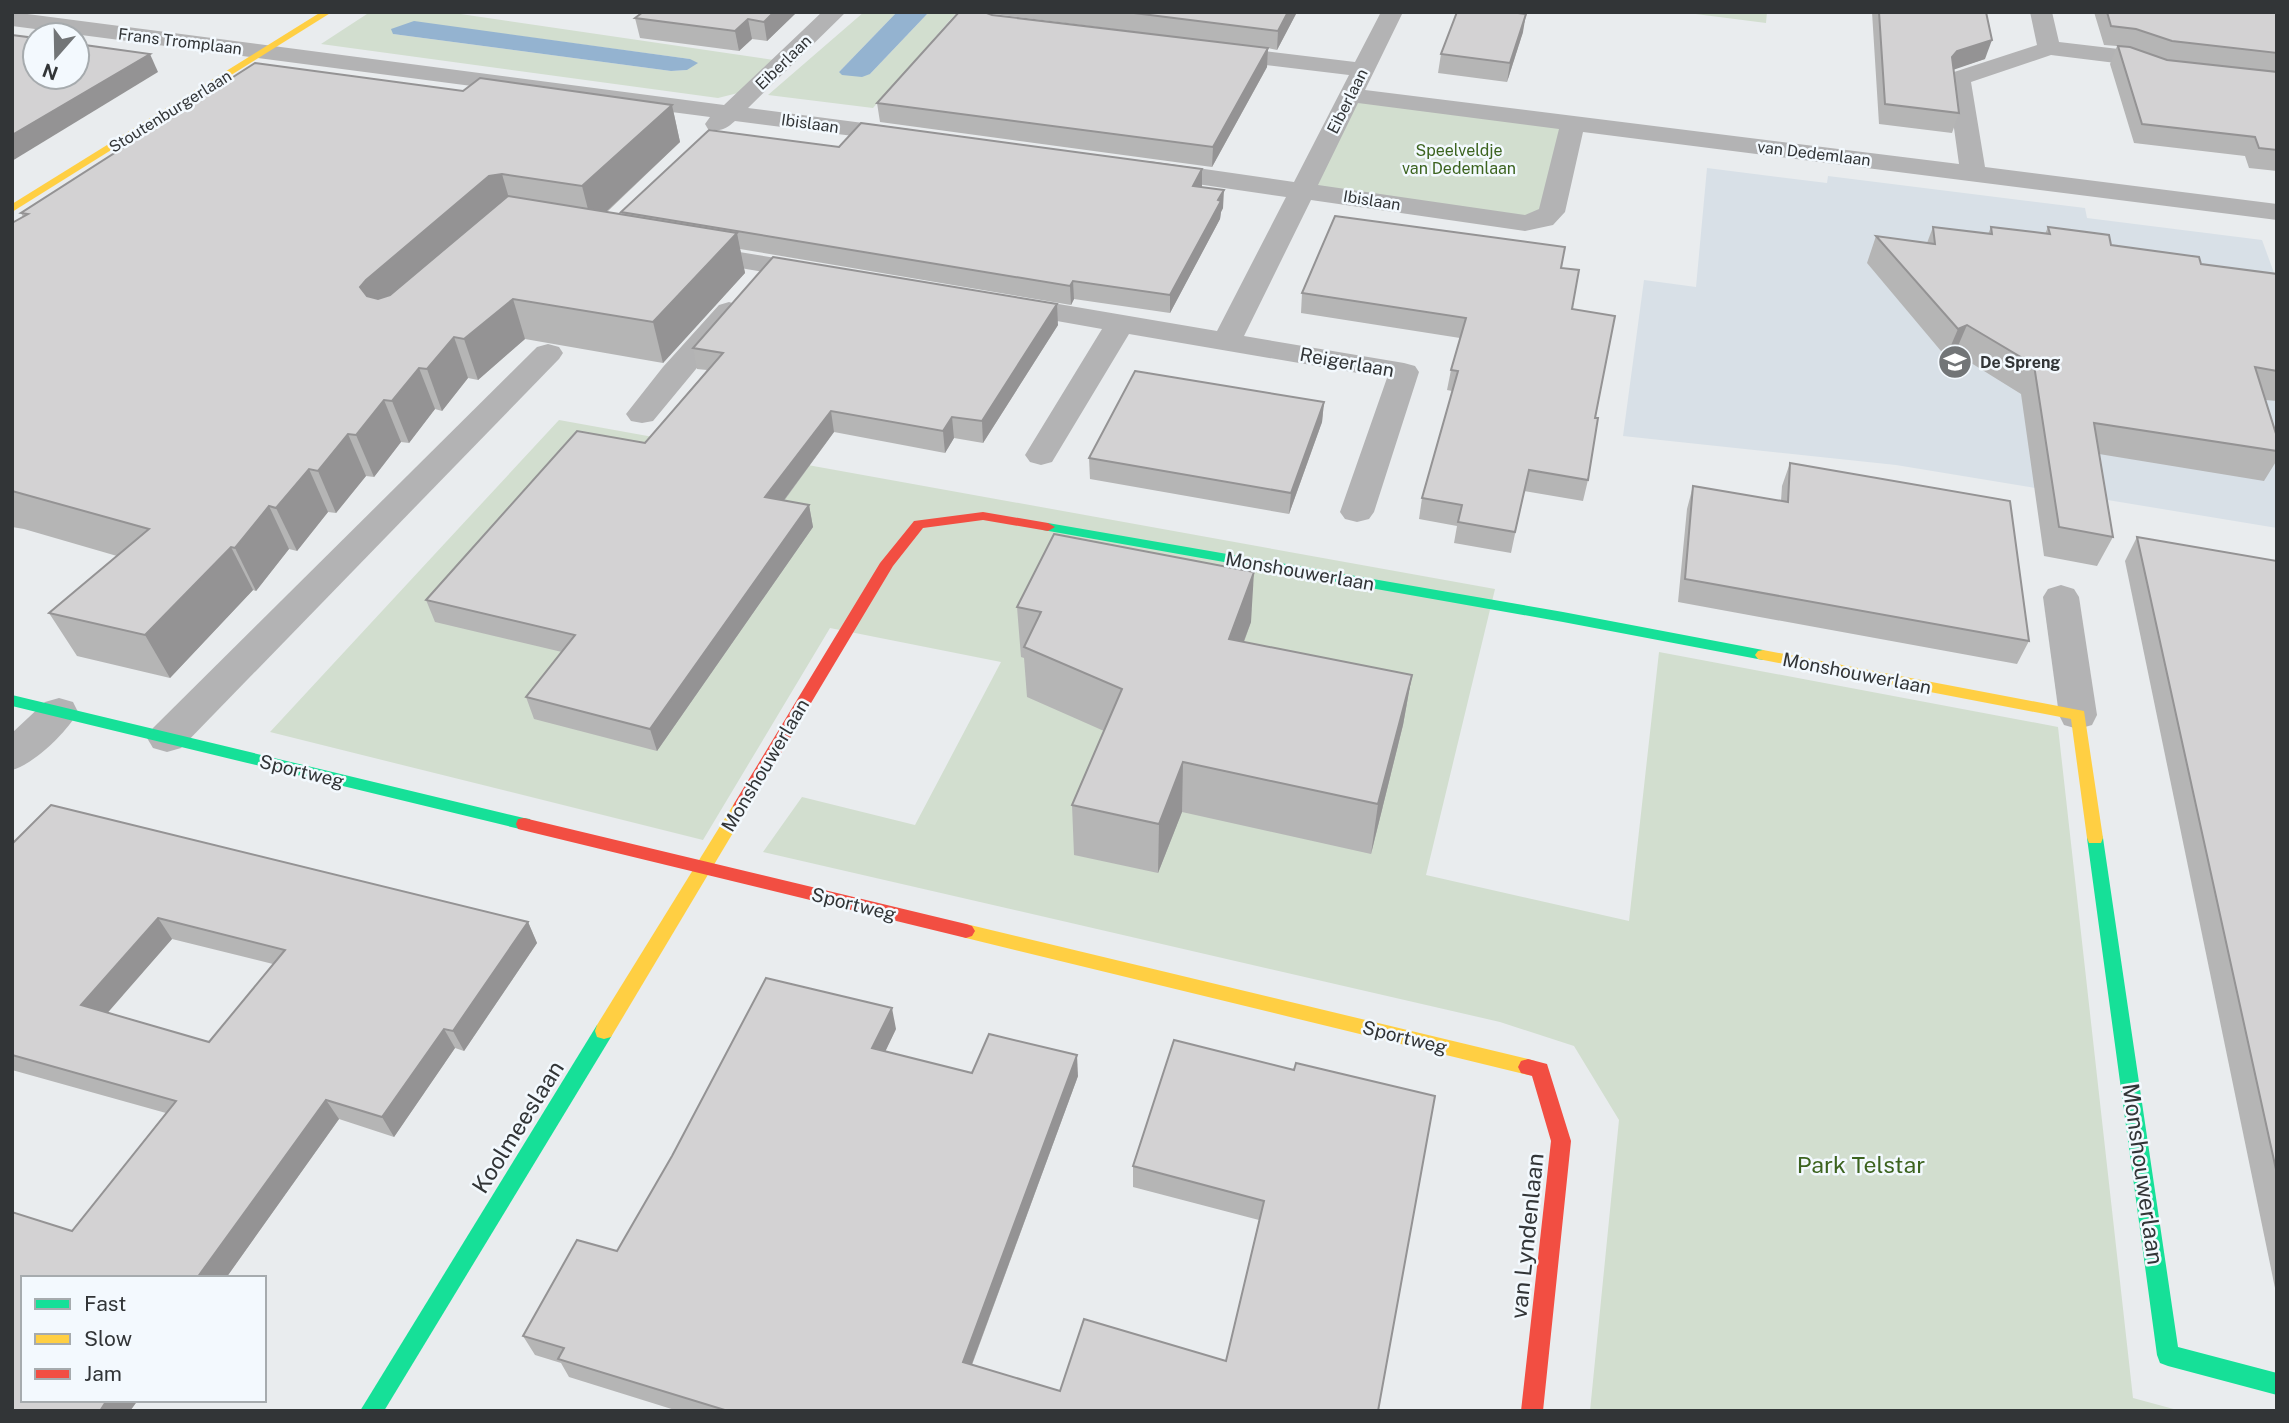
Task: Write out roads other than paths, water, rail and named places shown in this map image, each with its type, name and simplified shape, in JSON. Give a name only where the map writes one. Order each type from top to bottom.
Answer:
[{"type":"street","name":"Stoutenburgerlaan","points":[[12,209],[328,12]]},
{"type":"street","name":"Eiberlaan","points":[[731,112],[835,12]]},
{"type":"street","name":"Eiberlaan","points":[[1303,190],[1392,12]]},
{"type":"street","points":[[2041,12],[2049,48]]},
{"type":"street","name":"Frans Tromplaan","points":[[12,19],[265,52]]},
{"type":"street","points":[[1973,173],[1959,78],[2049,48],[2127,57],[2160,69],[2186,72]]},
{"type":"street","points":[[1199,50],[1363,71]]},
{"type":"street","name":"Ibislaan","points":[[265,52],[935,139]]},
{"type":"street","name":"van Dedemlaan","points":[[1350,95],[2277,212]]},
{"type":"street","points":[[701,141],[731,112]]},
{"type":"street","name":"Ibislaan","points":[[1126,166],[1525,223],[1544,219],[1552,212],[1573,123]]},
{"type":"street","points":[[1227,341],[1303,190]]},
{"type":"street","points":[[665,247],[837,276]]},
{"type":"street","points":[[642,414],[674,373],[770,265]]},
{"type":"street","name":"Reigerlaan","points":[[986,301],[1404,372],[1357,512]]},
{"type":"street","points":[[1041,455],[1121,323]]},
{"type":"street","points":[[167,738],[548,353]]},
{"type":"street","name":"Monshouwerlaan","points":[[704,868],[887,563],[919,524],[983,516],[1563,617],[2078,715]]},
{"type":"street","name":"Monshouwerlaan","points":[[2061,597],[2168,1355],[2277,1384]]},
{"type":"street","name":"Sportweg","points":[[12,701],[1540,1070]]},
{"type":"street","points":[[12,756],[59,712]]},
{"type":"street","name":"Koolmeeslaan","points":[[382,1408],[704,868]]},
{"type":"street","name":"van Lyndenlaan","points":[[1531,1411],[1561,1141],[1540,1070]]},
{"type":"water","points":[[897,12],[929,12],[870,74],[862,77],[842,75],[839,72]]},
{"type":"water","points":[[414,21],[690,59],[698,63],[687,70],[671,71],[393,34],[391,29]]},
{"type":"place","name":"De Spreng","points":[[1955,362]]},
{"type":"park label","name":"Speelveldje van Dedemlaan","points":[[1459,159]]},
{"type":"park label","name":"Park Telstar","points":[[1861,1165]]}]
